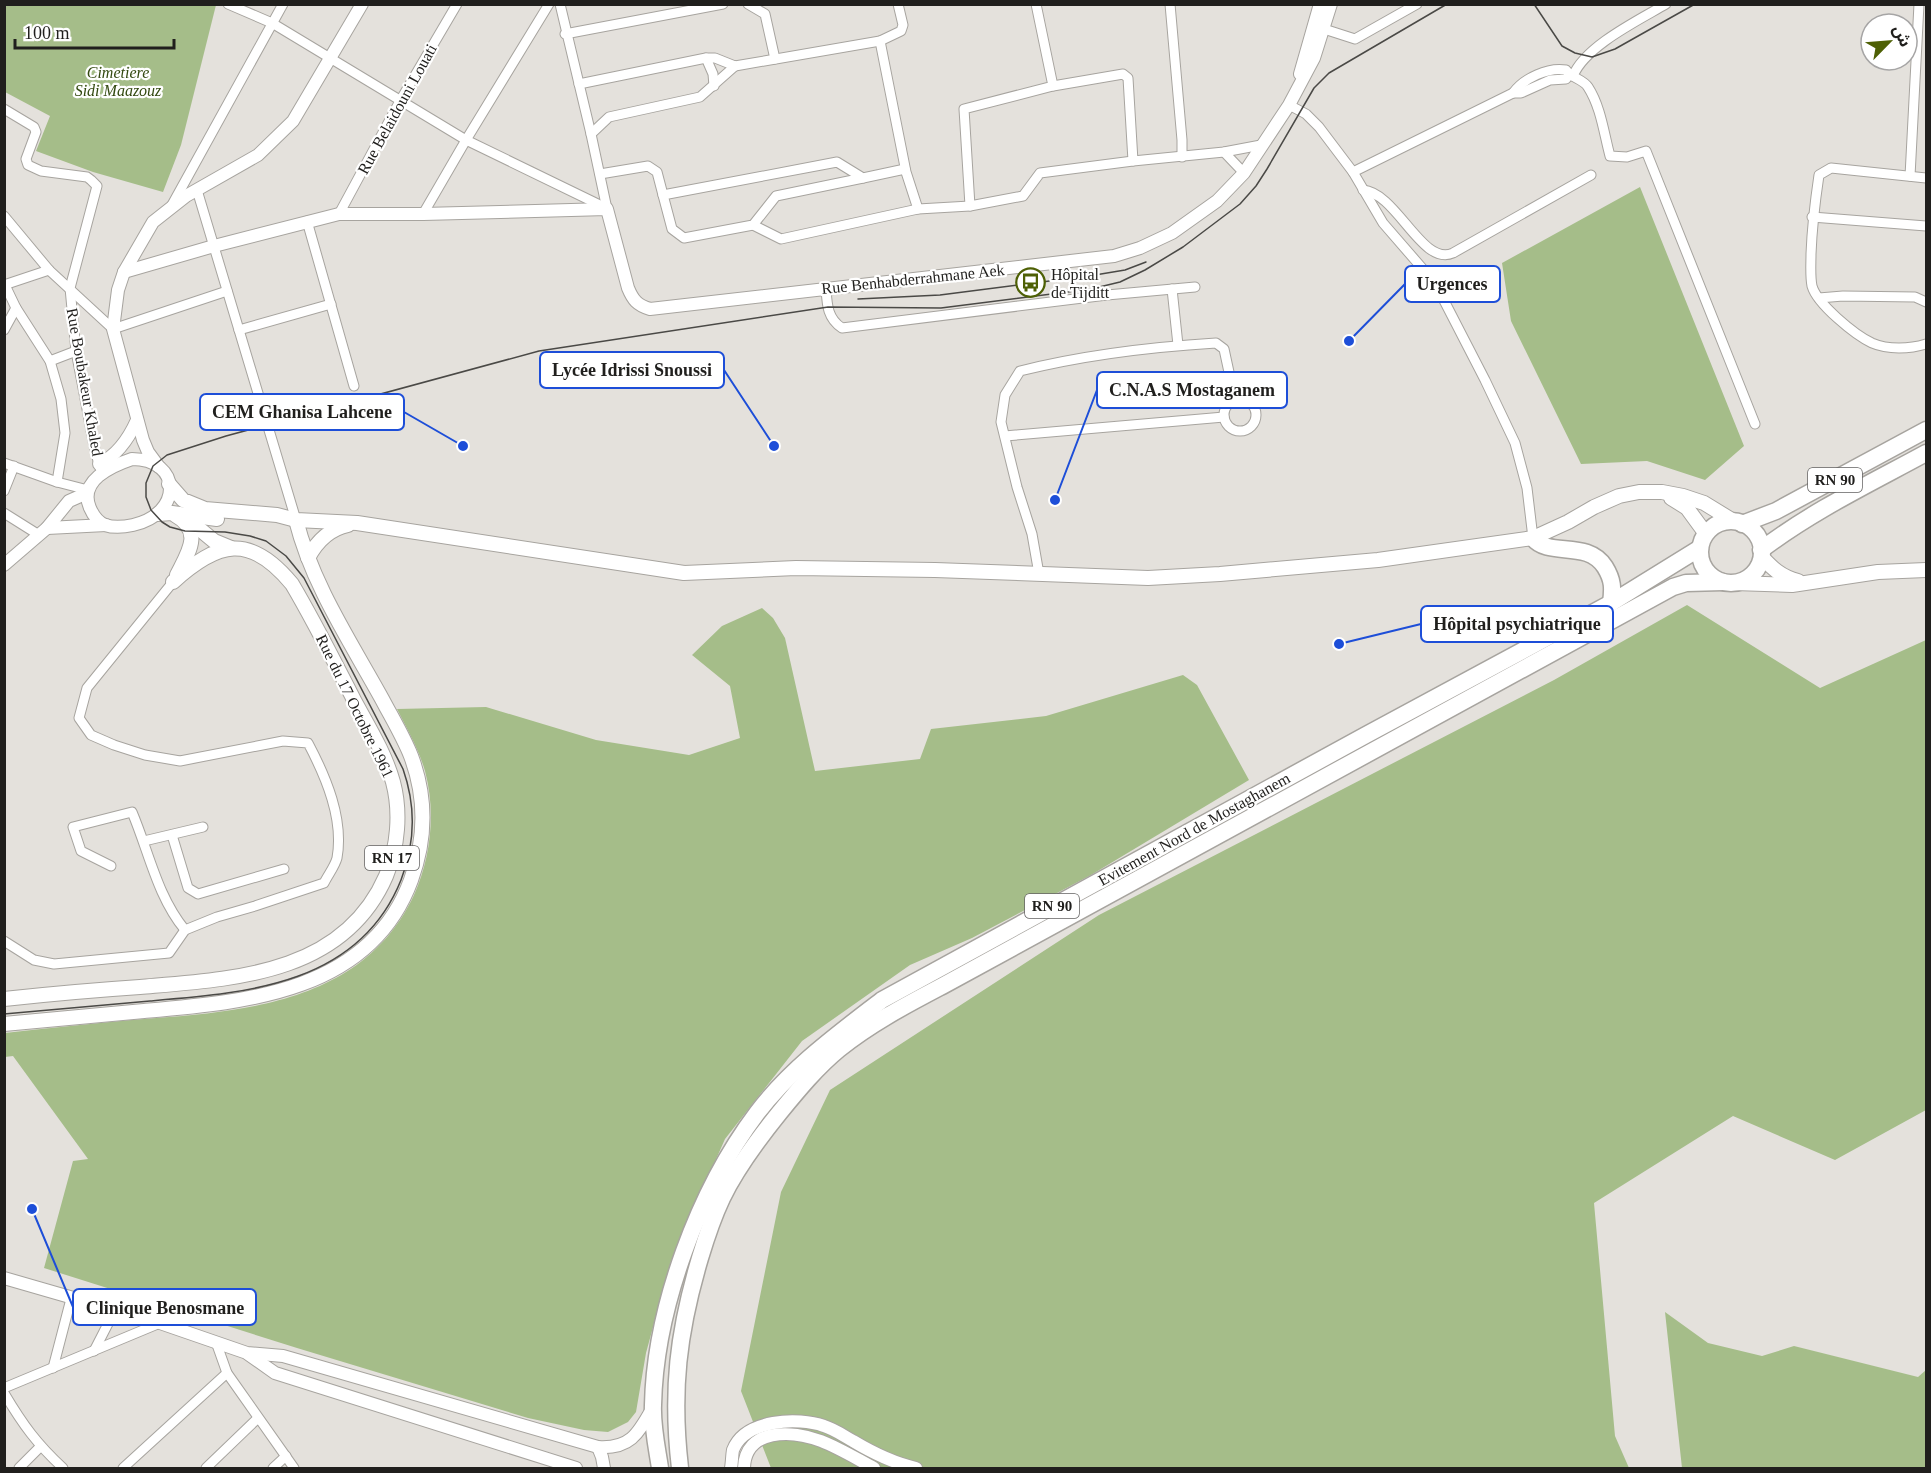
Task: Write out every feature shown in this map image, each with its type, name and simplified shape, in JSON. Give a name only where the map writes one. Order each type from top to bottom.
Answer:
[{"type":"highway","name":"RN 90","points":[[1738,523],[1776,511],[1926,430]]},
{"type":"highway","name":"RN 90","points":[[1761,553],[1783,534],[1827,507],[1926,453]]},
{"type":"highway","points":[[1738,523],[1756,535],[1761,553],[1758,566],[1752,574],[1744,580],[1728,582],[1708,573],[1700,557],[1703,541],[1719,524],[1738,523]]},
{"type":"highway","points":[[1533,538],[1543,546],[1579,550],[1593,555],[1611,576],[1613,587],[1611,603]]},
{"type":"highway","name":"Evitement Nord de Mostaghanem","points":[[660,1468],[653,1408],[655,1371],[668,1307],[686,1245],[707,1197],[732,1150],[758,1112],[795,1071],[834,1036],[882,1000],[949,962],[1611,603],[1703,541]]},
{"type":"highway","name":"Evitement Nord de Mostaghanem","points":[[680,1468],[675,1397],[677,1360],[686,1303],[704,1245],[722,1198],[750,1150],[802,1085],[838,1049],[878,1021],[1673,587],[1686,583],[1728,582]]},
{"type":"main road","points":[[362,4],[293,121],[258,155],[171,206],[153,222],[124,272],[118,290],[113,329],[145,446],[169,484],[183,500],[197,507],[277,515],[296,520],[357,523],[684,573],[796,568],[1148,578],[1378,560],[1533,538],[1619,496],[1640,492],[1662,492],[1704,503],[1738,523]]},
{"type":"main road","name":"Rue Benhabderrahmane Aek","points":[[1295,92],[1320,4]]},
{"type":"main road","name":"Rue Benhabderrahmane Aek","points":[[607,209],[633,300],[640,306],[650,309],[1114,256],[1140,248],[1172,233],[1216,201],[1244,173],[1288,105],[1314,58],[1331,4]]},
{"type":"main road","points":[[124,272],[307,220],[339,214],[607,209]]},
{"type":"main road","points":[[120,463],[135,445],[137,420]]},
{"type":"main road","points":[[4,565],[43,531],[69,501],[88,491],[100,468],[117,452],[137,420]]},
{"type":"main road","points":[[100,468],[132,459],[150,461],[159,467]]},
{"type":"main road","points":[[169,484],[171,514]]},
{"type":"main road","points":[[88,491],[92,512],[106,525]]},
{"type":"main road","points":[[1662,492],[1687,508],[1703,541]]},
{"type":"main road","points":[[43,531],[131,525],[171,514],[277,524],[296,520]]},
{"type":"main road","points":[[171,514],[185,522],[190,531],[192,543],[173,582]]},
{"type":"main road","name":"Rue du 17 Octobre 1961","points":[[4,999],[212,980],[271,969],[312,953],[341,935],[360,918],[375,899],[390,867],[396,837],[396,800],[386,764],[292,584],[282,572],[262,556],[214,541],[171,514]]},
{"type":"main road","name":"Rue du 17 Octobre 1961","points":[[4,1024],[198,1006],[273,994],[313,980],[345,963],[369,944],[392,919],[408,889],[420,851],[423,813],[417,774],[401,735],[318,582],[296,520]]},
{"type":"main road","points":[[308,558],[314,547],[332,530],[357,523]]},
{"type":"main road","points":[[173,582],[208,555],[218,550],[231,548]]},
{"type":"main road","points":[[1761,553],[1780,575],[1809,583]]},
{"type":"main road","points":[[1728,582],[1792,585],[1878,572],[1926,570]]},
{"type":"main road","points":[[4,1278],[160,1323],[247,1353],[283,1356],[598,1447],[617,1447],[627,1442],[641,1429],[653,1408]]},
{"type":"main road","points":[[247,1353],[275,1373],[576,1468]]},
{"type":"main road","points":[[731,1468],[733,1450],[741,1438],[762,1426],[782,1421],[826,1426],[886,1460],[916,1468]]},
{"type":"main road","points":[[744,1468],[744,1462],[753,1445],[766,1436],[775,1434],[819,1440],[874,1468]]},
{"type":"main road","points":[[598,1447],[604,1468]]},
{"type":"street","points":[[228,4],[246,8],[466,140],[607,209]]},
{"type":"street","points":[[171,206],[283,4]]},
{"type":"street","name":"Rue Belaidouni Louati","points":[[339,214],[400,101],[457,4]]},
{"type":"street","points":[[423,214],[549,4]]},
{"type":"street","points":[[560,4],[607,209]]},
{"type":"street","points":[[653,4],[653,16]]},
{"type":"street","points":[[566,34],[723,4]]},
{"type":"street","points":[[748,4],[765,14],[775,59]]},
{"type":"street","points":[[579,84],[706,58],[715,58],[735,66],[880,41],[901,31],[903,25],[898,4]]},
{"type":"street","points":[[1036,4],[1053,86]]},
{"type":"street","points":[[1170,4],[1182,157]]},
{"type":"street","points":[[1324,29],[1355,39],[1417,4]]},
{"type":"street","points":[[1353,172],[1513,93],[1521,93],[1550,80],[1566,80],[1577,65],[1610,38],[1666,4]]},
{"type":"street","points":[[880,41],[905,169],[918,209]]},
{"type":"street","points":[[706,58],[713,74],[714,86]]},
{"type":"street","points":[[591,134],[609,117],[700,97],[735,66]]},
{"type":"street","points":[[1910,176],[1915,72]]},
{"type":"street","points":[[970,206],[964,109],[1053,86],[1123,74],[1128,78],[1133,161]]},
{"type":"street","points":[[1571,75],[1587,85],[1599,112],[1610,156],[1627,158],[1646,151],[1755,424]]},
{"type":"street","points":[[1288,105],[1306,114],[1319,127],[1353,172],[1383,223],[1435,282],[1515,443],[1527,488],[1533,538]]},
{"type":"street","name":"Rue Boubakeur Khaled","points":[[4,109],[34,127],[36,132],[26,159],[28,165],[41,171],[87,177],[97,186],[69,288],[76,351],[100,468]]},
{"type":"street","points":[[600,174],[648,166],[657,172],[672,229],[684,238],[753,225],[781,239],[918,209],[970,206],[1023,196],[1040,173],[1224,152],[1261,145]]},
{"type":"street","points":[[1224,152],[1244,173]]},
{"type":"street","points":[[663,195],[837,162],[863,178]]},
{"type":"street","points":[[1926,178],[1831,168],[1819,175],[1812,218],[1811,277],[1813,288],[1828,310],[1872,342],[1913,348],[1926,344]]},
{"type":"street","points":[[753,225],[776,196],[905,169]]},
{"type":"street","points":[[1363,190],[1381,196],[1432,251],[1444,255],[1591,175]]},
{"type":"street","points":[[197,190],[296,520]]},
{"type":"street","points":[[4,216],[9,228],[49,270],[113,329],[227,291]]},
{"type":"street","points":[[1812,218],[1926,226]]},
{"type":"street","points":[[307,220],[354,386]]},
{"type":"street","points":[[49,270],[5,285],[16,308],[51,361],[61,399],[64,424],[63,453],[57,482]]},
{"type":"street","points":[[826,288],[829,316],[842,328],[961,312],[1195,287]]},
{"type":"street","points":[[1172,289],[1178,345]]},
{"type":"street","points":[[1819,298],[1915,297],[1926,302]]},
{"type":"street","points":[[239,330],[331,304]]},
{"type":"street","points":[[4,330],[16,308]]},
{"type":"street","points":[[1038,574],[1032,534],[1017,487],[1001,422],[1005,394],[1020,371],[1055,362],[1178,345],[1216,343],[1224,349],[1235,400]]},
{"type":"street","points":[[51,361],[76,351]]},
{"type":"street","points":[[1235,400],[1245,400],[1252,406],[1255,416],[1251,426],[1243,431],[1228,426],[1224,417],[1226,407],[1235,400]]},
{"type":"street","points":[[1005,436],[1224,417]]},
{"type":"street","points":[[4,491],[9,465],[88,491]]},
{"type":"street","points":[[4,513],[43,531]]},
{"type":"street","points":[[4,941],[34,960],[54,964],[169,953],[185,930],[217,917],[324,883],[337,860],[339,831],[322,768],[308,743],[283,741],[180,761],[145,755],[114,745],[91,735],[80,718],[87,688],[173,582]]},
{"type":"street","points":[[111,866],[81,851],[73,827],[132,812],[157,883],[172,914],[185,930]]},
{"type":"street","points":[[144,841],[203,827]]},
{"type":"street","points":[[172,835],[188,888],[198,894],[284,869]]},
{"type":"street","points":[[53,1368],[71,1299]]},
{"type":"street","points":[[94,1351],[114,1311]]},
{"type":"street","points":[[4,1388],[160,1323]]},
{"type":"street","points":[[216,1342],[227,1373],[294,1468]]},
{"type":"street","points":[[123,1468],[227,1373]]},
{"type":"street","points":[[4,1393],[25,1428],[40,1447],[63,1468]]},
{"type":"street","points":[[206,1468],[258,1418]]},
{"type":"street","points":[[19,1468],[40,1447]]},
{"type":"street","points":[[273,1468],[286,1456]]},
{"type":"green space","name":"Cimetiere Sidi Maazouz","points":[[4,5],[216,5],[181,145],[163,192],[93,172],[36,151],[50,116],[5,92]]},
{"type":"green space","points":[[1640,187],[1744,446],[1705,480],[1647,461],[1581,464],[1511,321],[1502,263]]},
{"type":"green space","points":[[1687,605],[1820,688],[1926,640],[1926,1110],[1835,1160],[1733,1116],[1594,1203],[1615,1436],[1629,1468],[771,1468],[741,1391],[781,1192],[830,1090],[1099,915],[1554,680]]},
{"type":"green space","points":[[762,608],[773,618],[785,638],[815,771],[920,759],[931,729],[1046,716],[1183,675],[1197,685],[1249,780],[1091,875],[972,938],[910,965],[802,1041],[725,1139],[671,1261],[646,1353],[636,1412],[628,1422],[608,1432],[584,1430],[528,1418],[44,1268],[73,1161],[88,1159],[13,1056],[5,1057],[5,1033],[213,1013],[293,996],[330,981],[363,960],[391,932],[414,895],[428,850],[431,818],[425,771],[420,755],[397,709],[486,707],[596,740],[689,755],[740,738],[730,686],[692,655],[722,626]]},
{"type":"green space","points":[[1665,1312],[1708,1343],[1762,1356],[1794,1346],[1918,1377],[1926,1370],[1926,1468],[1682,1468]]},
{"type":"tram line","points":[[4,1014],[187,998],[261,987],[296,977],[329,962],[358,942],[382,915],[406,866],[411,839],[412,811],[403,769],[304,578],[286,556],[266,541],[225,532],[185,531],[162,522],[151,510],[146,497],[146,483],[153,466],[167,455],[226,436],[539,351],[828,307],[941,308],[1091,289],[1120,282],[1183,247],[1240,204],[1267,169],[1314,88],[1329,73],[1447,4]]},
{"type":"tram line","points":[[1534,4],[1562,46],[1575,53],[1592,57],[1615,49],[1695,4]]},
{"type":"tram line","points":[[858,299],[940,295],[1089,276],[1125,270],[1146,262]]},
{"type":"place","name":"Hôpital de Tijditt","points":[[1030,283]]},
{"type":"place","name":"Urgences","points":[[1349,341]]},
{"type":"place","name":"CEM Ghanisa Lahcene","points":[[463,446]]},
{"type":"place","name":"Lycée Idrissi Snoussi","points":[[774,446]]},
{"type":"place","name":"C.N.A.S Mostaganem","points":[[1055,500]]},
{"type":"place","name":"Hôpital psychiatrique","points":[[1339,644]]},
{"type":"place","name":"Clinique Benosmane","points":[[32,1209]]}]
